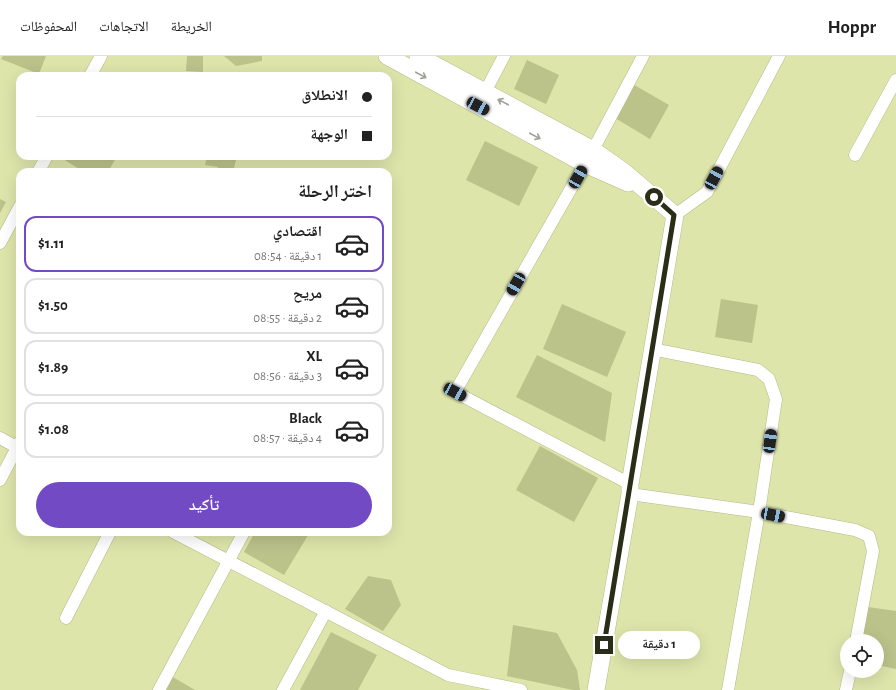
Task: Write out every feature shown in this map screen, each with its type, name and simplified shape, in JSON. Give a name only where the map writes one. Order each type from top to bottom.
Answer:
[{"type":"street","points":[[92,72],[101,56]]},
{"type":"street","points":[[387,56],[589,157]]},
{"type":"street","points":[[418,56],[485,92],[589,157],[620,180],[643,188],[674,215]]},
{"type":"street","points":[[485,92],[504,56]]},
{"type":"street","points":[[643,56],[589,157],[455,392],[630,489],[855,530],[869,536],[873,551],[857,634]]},
{"type":"street","points":[[596,690],[674,215],[707,192],[780,56]]},
{"type":"street","points":[[855,156],[896,80]]},
{"type":"street","points":[[0,243],[16,213]]},
{"type":"street","points":[[652,349],[758,370],[769,379],[776,399],[759,512],[728,690]]},
{"type":"street","points":[[0,438],[16,445]]},
{"type":"street","points":[[0,480],[16,451]]},
{"type":"street","points":[[66,618],[108,536]]},
{"type":"street","points":[[180,536],[448,675],[521,690]]},
{"type":"street","points":[[159,690],[242,536]]},
{"type":"street","points":[[283,690],[326,611]]},
{"type":"street","points":[[846,690],[849,678]]},
{"type":"building","points":[[3,56],[46,56],[40,72],[34,72],[1,59]]},
{"type":"building","points":[[187,56],[203,56],[203,72],[186,71]]},
{"type":"building","points":[[224,56],[262,56],[262,61],[236,66]]},
{"type":"building","points":[[527,60],[559,75],[546,104],[514,89]]},
{"type":"building","points":[[629,82],[669,105],[650,139],[615,118]]},
{"type":"building","points":[[485,141],[538,167],[519,206],[466,180]]},
{"type":"building","points":[[65,160],[115,160],[110,168],[78,168]]},
{"type":"building","points":[[206,160],[236,160],[234,168],[218,168],[205,165]]},
{"type":"building","points":[[0,199],[6,202],[0,213]]},
{"type":"building","points":[[721,299],[758,305],[752,343],[715,337]]},
{"type":"building","points":[[562,304],[626,332],[607,377],[543,349]]},
{"type":"building","points":[[537,355],[612,393],[605,442],[516,397]]},
{"type":"building","points":[[540,446],[598,478],[574,522],[516,490]]},
{"type":"building","points":[[253,536],[308,536],[284,575],[244,552]]},
{"type":"building","points":[[368,576],[391,580],[401,605],[383,631],[345,609]]},
{"type":"building","points":[[868,607],[896,611],[896,669],[884,666],[884,634],[863,634]]},
{"type":"building","points":[[513,625],[557,633],[577,670],[580,690],[573,690],[507,676]]},
{"type":"building","points":[[331,632],[377,655],[358,690],[300,690]]},
{"type":"building","points":[[171,676],[195,690],[164,690]]},
{"type":"route","points":[[604,645],[630,494],[630,484],[674,215],[654,197]]}]
